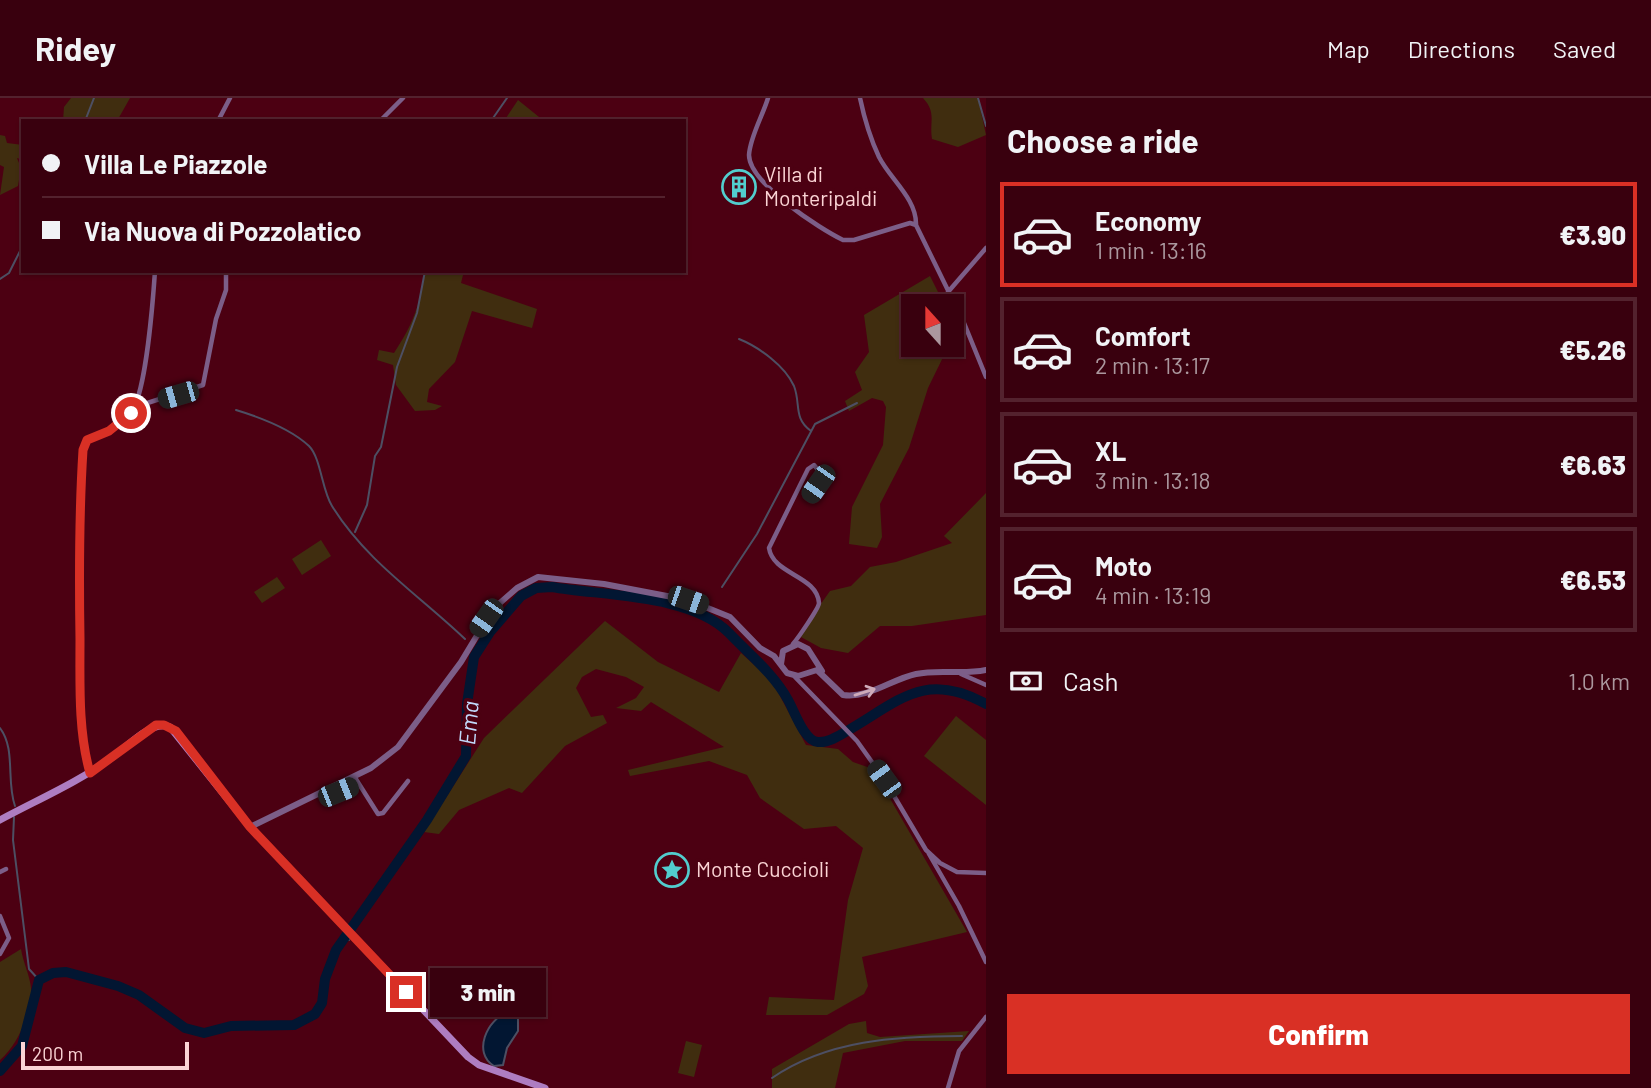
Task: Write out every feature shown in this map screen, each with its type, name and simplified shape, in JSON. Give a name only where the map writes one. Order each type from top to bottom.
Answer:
[{"type":"main road","points":[[0,820],[90,773],[150,729],[164,725],[176,731],[250,827],[473,1062],[545,1088]]},
{"type":"street","points":[[219,119],[230,98]]},
{"type":"street","points":[[382,119],[403,98]]},
{"type":"street","points":[[768,98],[750,159],[766,184],[789,205],[844,240],[854,240],[910,223],[916,225]]},
{"type":"street","points":[[860,98],[878,156],[903,190],[916,218],[916,225],[986,377]]},
{"type":"street","points":[[948,292],[986,248]]},
{"type":"street","points":[[134,407],[144,367],[155,273]]},
{"type":"street","points":[[90,773],[84,752],[80,671],[79,515],[83,450],[87,440],[109,431],[134,407],[203,385],[216,319],[226,290],[226,273]]},
{"type":"street","points":[[769,654],[782,654],[793,645],[817,609],[818,600],[811,587],[775,563],[769,548],[808,469],[814,465],[819,471],[818,484],[809,496]]},
{"type":"street","points":[[250,827],[331,787],[356,780],[398,747],[461,662],[493,609],[517,588],[538,577],[616,585],[688,600],[730,617],[837,717],[884,779],[959,906],[986,962]]},
{"type":"street","points":[[801,635],[803,646],[825,675],[839,692],[848,696],[913,674],[931,671],[960,674],[986,670]]},
{"type":"street","points":[[793,645],[803,646]]},
{"type":"street","points":[[781,664],[782,654]]},
{"type":"street","points":[[806,687],[812,657]]},
{"type":"street","points":[[794,676],[817,670],[825,675]]},
{"type":"street","points":[[960,674],[986,685]]},
{"type":"street","points":[[356,780],[378,814],[383,813],[408,781]]},
{"type":"street","points":[[926,850],[940,863],[957,872],[986,873]]},
{"type":"street","points":[[0,872],[6,869]]},
{"type":"street","points":[[0,916],[9,938],[0,954]]},
{"type":"street","points":[[948,1088],[959,1051],[986,1017]]},
{"type":"shaded area","points":[[71,98],[130,98],[118,119],[63,119],[64,107]]},
{"type":"shaded area","points":[[923,98],[978,98],[986,135],[958,147],[932,139],[930,108]]},
{"type":"shaded area","points":[[518,100],[542,119],[505,119]]},
{"type":"shaded area","points":[[0,135],[5,136],[7,143],[21,145],[21,159],[17,158],[21,168],[18,186],[0,195],[4,167],[0,165]]},
{"type":"shaded area","points":[[424,273],[464,273],[461,283],[537,309],[532,328],[472,311],[455,362],[429,389],[427,402],[442,406],[435,410],[415,411],[396,385],[393,365],[377,360],[379,350],[394,353],[415,314]]},
{"type":"shaded area","points":[[930,276],[939,294],[901,294],[901,357],[943,357],[928,388],[909,448],[880,504],[882,537],[877,548],[849,544],[852,507],[883,445],[886,407],[883,401],[872,398],[849,411],[845,401],[862,390],[855,372],[869,352],[864,315]]},
{"type":"shaded area","points":[[986,493],[986,615],[912,626],[880,626],[848,653],[821,648],[801,637],[803,629],[830,591],[851,586],[870,567],[896,562],[952,543],[944,536]]},
{"type":"shaded area","points":[[321,540],[331,556],[302,575],[292,559]]},
{"type":"shaded area","points":[[277,577],[285,588],[262,603],[254,592]]},
{"type":"shaded area","points":[[605,621],[658,662],[719,692],[741,653],[772,681],[806,745],[838,749],[853,762],[873,769],[967,932],[862,957],[868,986],[864,994],[827,1015],[766,1015],[769,997],[834,1000],[848,900],[863,848],[836,826],[804,829],[760,798],[747,775],[709,761],[630,776],[628,770],[724,747],[651,702],[641,711],[616,708],[636,698],[644,687],[626,677],[596,669],[582,677],[576,688],[591,717],[603,715],[607,723],[565,746],[522,793],[509,788],[459,810],[439,834],[424,832],[484,738]]},
{"type":"shaded area","points":[[956,716],[986,740],[986,805],[924,756]]},
{"type":"shaded area","points":[[21,949],[31,997],[27,1017],[18,1037],[0,1060],[0,962]]},
{"type":"shaded area","points":[[866,1021],[867,1033],[880,1037],[969,1031],[962,1041],[905,1041],[843,1053],[835,1088],[772,1088],[772,1069],[849,1024]]},
{"type":"shaded area","points":[[686,1041],[702,1045],[694,1077],[678,1073]]},
{"type":"water","points":[[508,1012],[518,1015],[518,1031],[507,1048],[503,1065],[494,1066],[484,1053],[485,1037],[494,1022]]},
{"type":"waterway","points":[[86,119],[94,98]]},
{"type":"waterway","points":[[492,119],[507,98]]},
{"type":"waterway","points":[[978,98],[986,126]]},
{"type":"waterway","points":[[0,279],[9,273],[21,249]]},
{"type":"waterway","points":[[355,532],[367,505],[375,456],[381,447],[397,367],[417,313],[425,273]]},
{"type":"waterway","points":[[739,339],[763,352],[784,371],[794,386],[802,421],[811,431]]},
{"type":"waterway","points":[[722,587],[757,534],[815,424],[857,403]]},
{"type":"waterway","points":[[236,410],[284,429],[309,446],[316,458],[329,500],[346,526],[377,561],[465,639]]},
{"type":"waterway","name":"Ema","points":[[0,1071],[22,1046],[39,980],[53,973],[66,972],[118,986],[139,995],[185,1028],[204,1033],[231,1026],[294,1025],[315,1014],[322,1003],[325,979],[336,950],[427,820],[466,756],[467,704],[474,657],[490,632],[521,596],[536,588],[552,587],[645,599],[670,604],[713,620],[768,673],[788,700],[804,731],[818,742],[837,737],[898,700],[929,690],[965,694],[986,704]]},
{"type":"waterway","points":[[0,728],[8,746],[15,806]]},
{"type":"waterway","points":[[14,817],[13,840],[29,969],[39,980]]},
{"type":"waterway","name":"Ema","points":[[345,936],[349,940]]},
{"type":"waterway","points":[[772,1078],[793,1065],[839,1048],[888,1039],[962,1036]]},
{"type":"place","name":"Villa di Monteripaldi","points":[[739,187]]},
{"type":"place","name":"Monte Cuccioli","points":[[672,870]]},
{"type":"route","points":[[131,413],[109,431],[87,440],[83,450],[79,515],[80,671],[84,752],[90,773],[156,725],[164,725],[176,731],[250,827],[406,992]]}]
